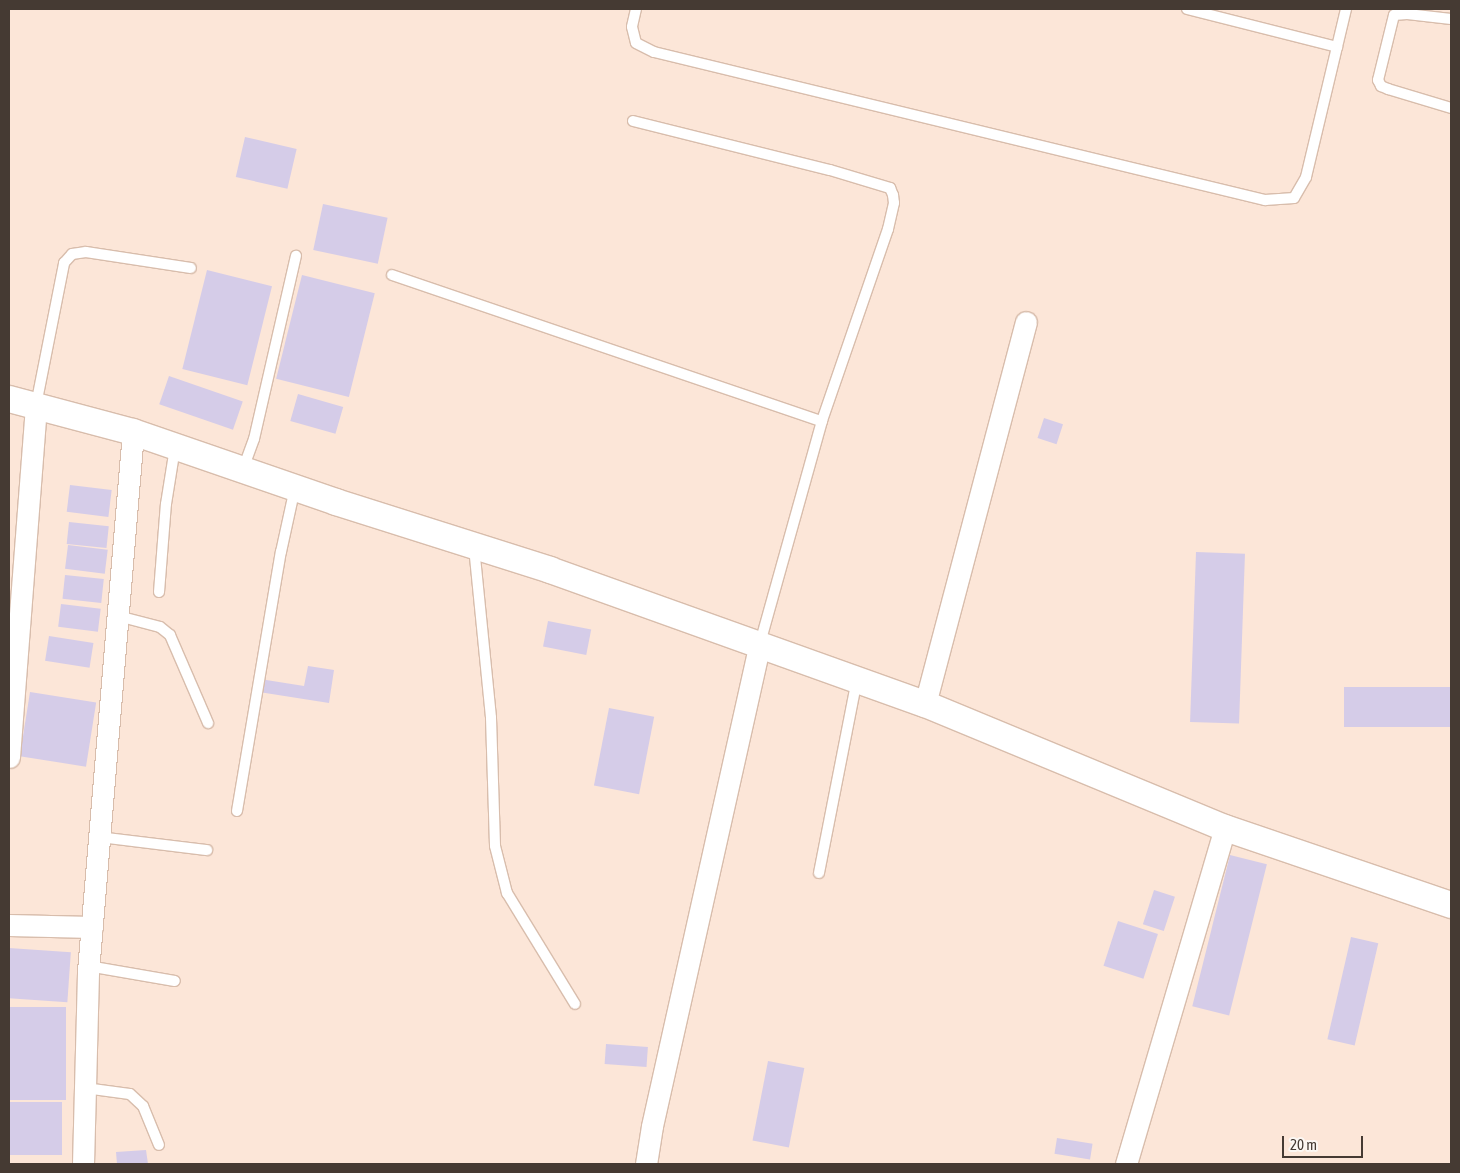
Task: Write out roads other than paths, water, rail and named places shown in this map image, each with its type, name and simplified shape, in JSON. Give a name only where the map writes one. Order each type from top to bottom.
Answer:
[{"type":"street","points":[[925,704],[1026,322]]},
{"type":"street","points":[[9,399],[133,432],[295,488],[550,570],[925,704],[1224,828],[1451,905]]},
{"type":"street","points":[[9,757],[36,406]]},
{"type":"street","points":[[83,1164],[88,966],[133,432]]},
{"type":"street","points":[[646,1164],[652,1126],[760,644]]},
{"type":"street","points":[[1126,1164],[1224,828]]},
{"type":"street","points":[[9,925],[92,927]]},
{"type":"lane","points":[[636,9],[632,27],[636,43],[654,52],[1264,200],[1294,198],[1306,177],[1346,9]]},
{"type":"lane","points":[[1187,9],[1337,47]]},
{"type":"lane","points":[[1451,19],[1407,14],[1394,15],[1378,80],[1381,86],[1388,89],[1451,108]]},
{"type":"lane","points":[[633,121],[830,170],[890,188],[894,203],[888,229],[822,421],[760,644]]},
{"type":"lane","points":[[36,406],[64,262],[72,254],[86,252],[191,268]]},
{"type":"lane","points":[[243,470],[254,439],[296,256]]},
{"type":"lane","points":[[392,274],[822,421]]},
{"type":"lane","points":[[158,592],[166,504],[175,447]]},
{"type":"lane","points":[[237,811],[281,552],[295,488]]},
{"type":"lane","points":[[474,546],[491,718],[495,846],[507,893],[576,1004]]},
{"type":"lane","points":[[118,616],[160,626],[170,634],[208,724]]},
{"type":"lane","points":[[819,873],[857,679]]},
{"type":"lane","points":[[99,837],[208,850]]},
{"type":"lane","points":[[88,966],[175,981]]},
{"type":"lane","points":[[85,1088],[130,1094],[143,1106],[159,1145]]}]
